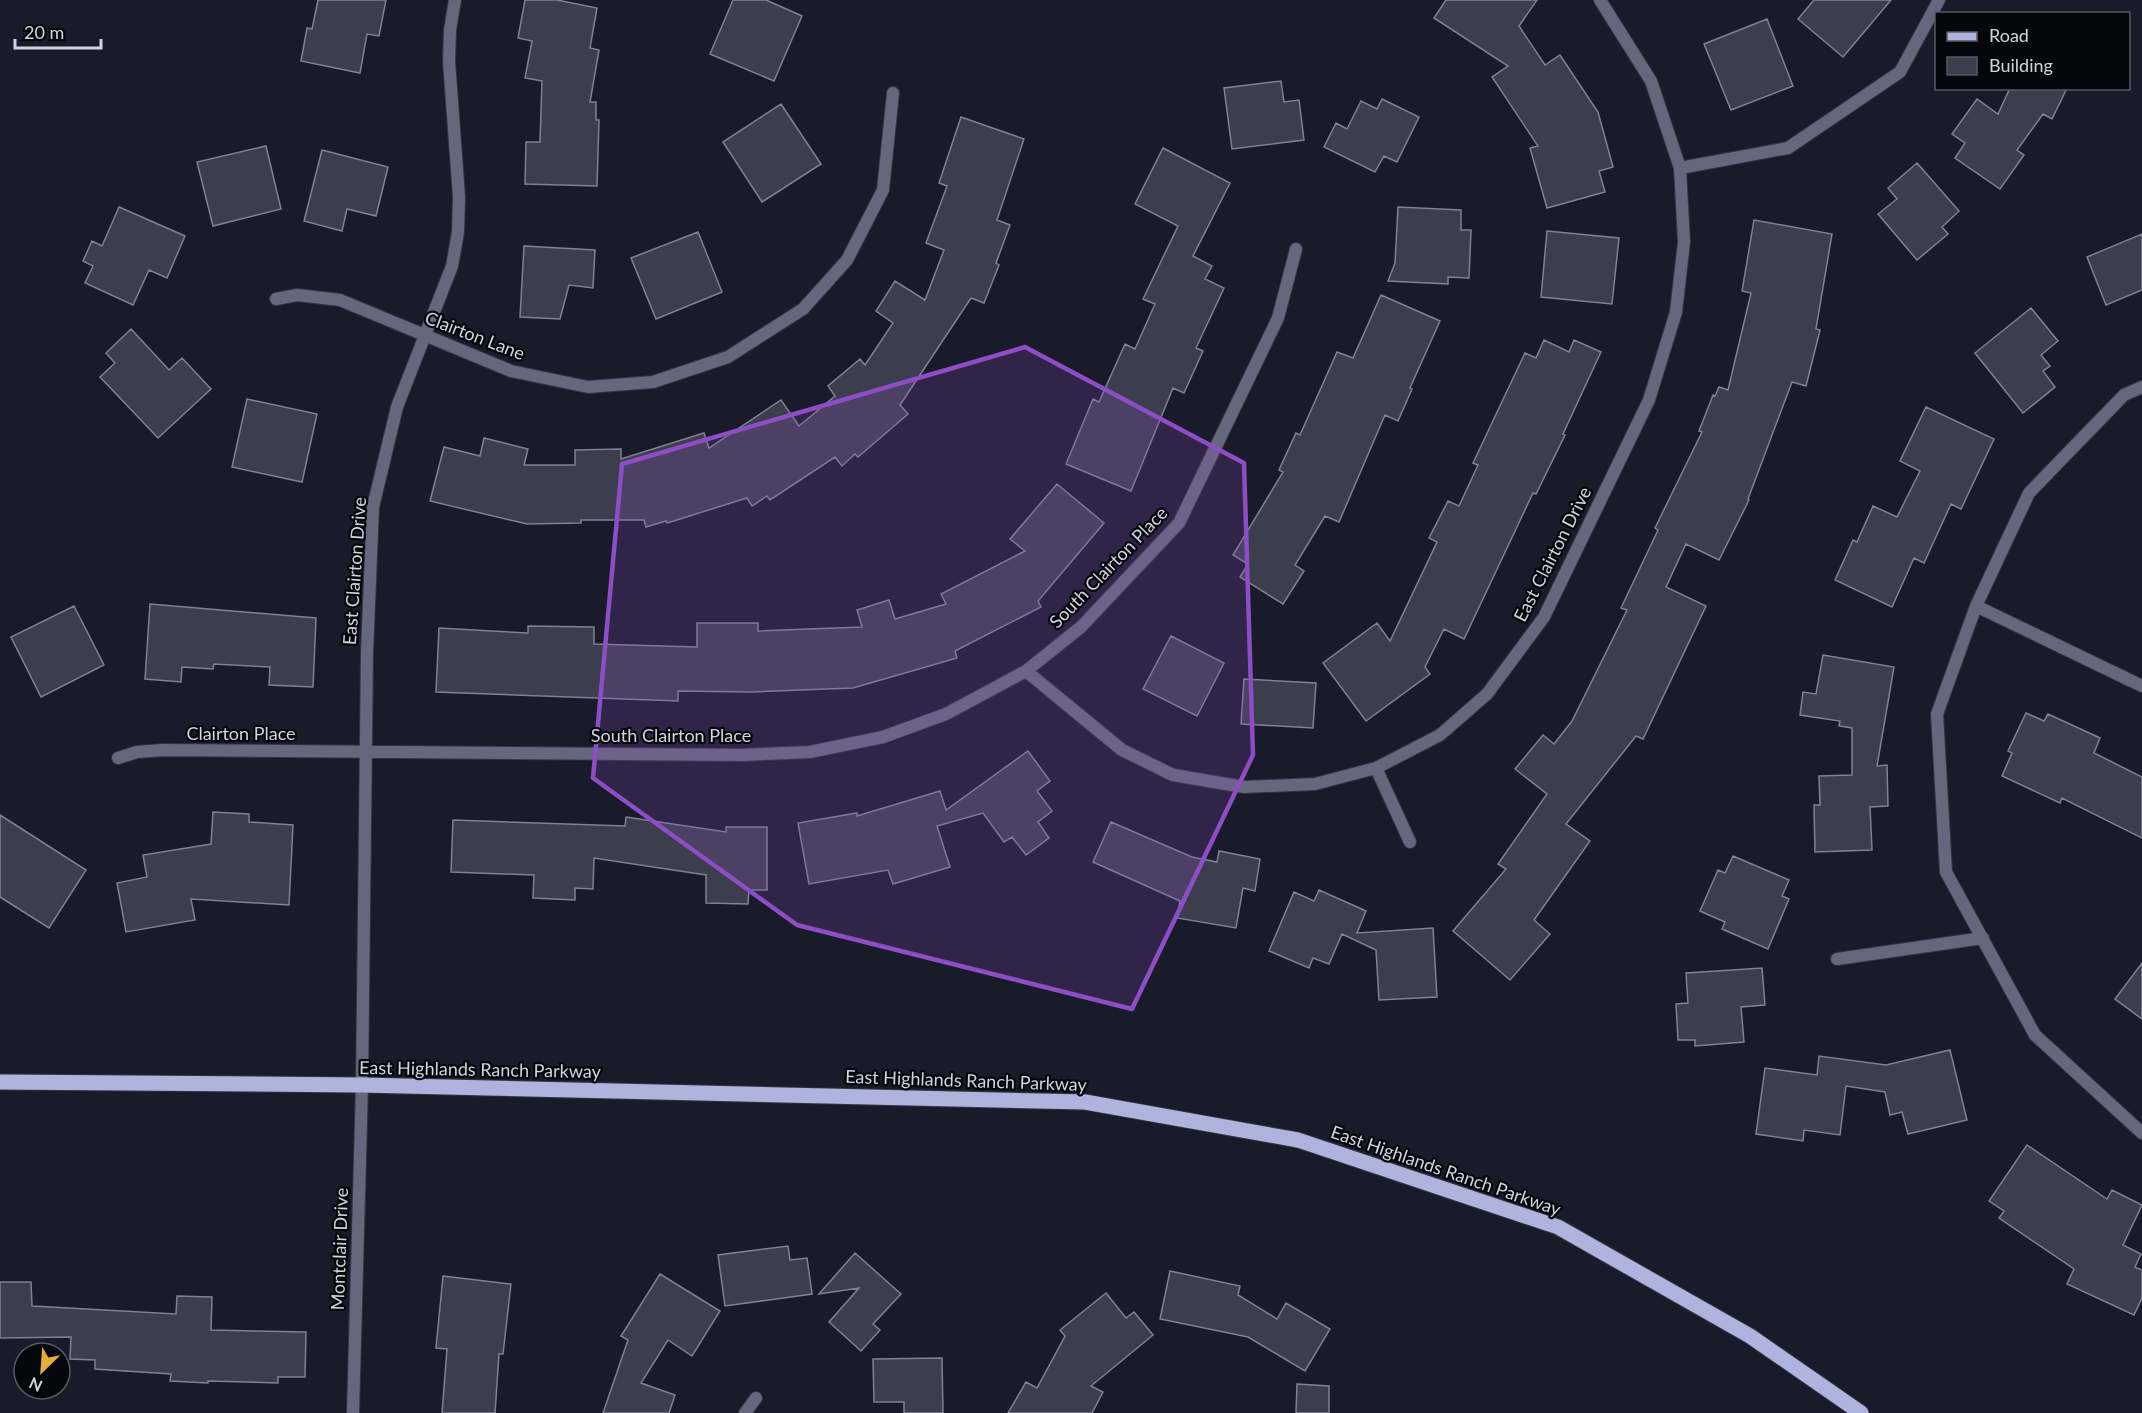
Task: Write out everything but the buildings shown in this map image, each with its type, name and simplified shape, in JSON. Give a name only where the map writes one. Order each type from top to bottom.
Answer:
[{"type":"main road","name":"East Highlands Ranch Parkway","points":[[0,1082],[362,1085],[1085,1102],[1298,1140],[1558,1227],[1750,1336],[1861,1413]]},
{"type":"street","name":"East Clairton Drive","points":[[362,1085],[365,751],[373,507],[397,407],[452,266],[458,232],[459,197],[449,61],[450,30],[455,0]]},
{"type":"street","name":"East Clairton Drive","points":[[1026,671],[1122,750],[1173,775],[1245,787],[1316,784],[1376,768],[1440,735],[1487,694],[1545,617],[1649,400],[1676,312],[1684,242],[1680,168],[1651,81],[1600,0]]},
{"type":"street","points":[[1680,168],[1788,148],[1900,72],[1939,0]]},
{"type":"street","name":"Clairton Lane","points":[[276,299],[297,295],[340,300],[512,371],[588,387],[653,382],[728,357],[803,309],[847,260],[883,190],[893,93]]},
{"type":"street","name":"South Clairton Place","points":[[365,751],[730,755],[810,752],[883,737],[946,714],[1026,671],[1081,627],[1179,523],[1278,318],[1296,249]]},
{"type":"street","points":[[2142,387],[2124,395],[2029,493],[1976,606],[1937,714],[1946,872],[2035,1035],[2142,1133]]},
{"type":"street","points":[[1976,606],[2142,686]]},
{"type":"street","name":"Clairton Place","points":[[118,758],[136,752],[163,750],[365,751]]},
{"type":"street","points":[[1376,768],[1410,842]]},
{"type":"street","points":[[1837,959],[1983,938]]},
{"type":"street","name":"Montclair Drive","points":[[353,1413],[362,1085]]},
{"type":"street","points":[[744,1413],[756,1398]]},
{"type":"highlighted area","points":[[1025,347],[1244,463],[1253,755],[1132,1009],[797,925],[593,778],[622,464]]}]
